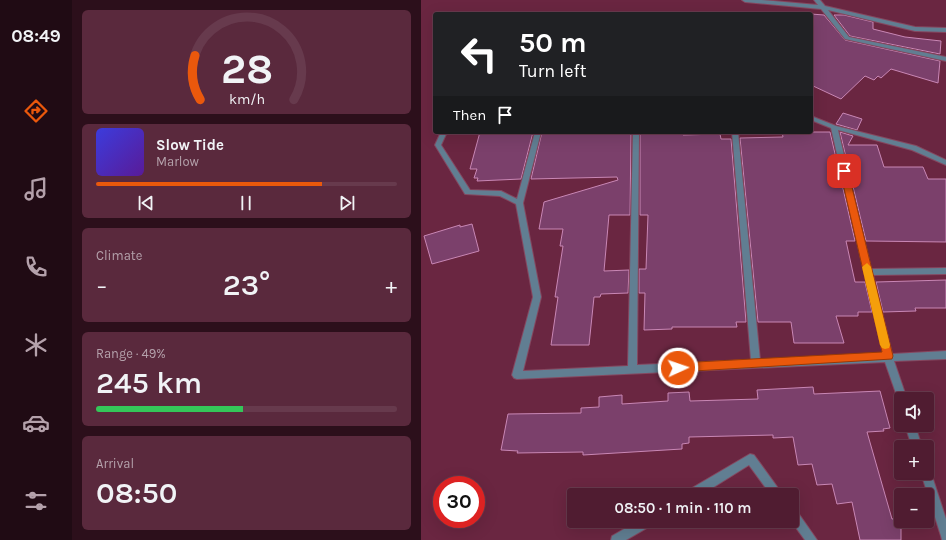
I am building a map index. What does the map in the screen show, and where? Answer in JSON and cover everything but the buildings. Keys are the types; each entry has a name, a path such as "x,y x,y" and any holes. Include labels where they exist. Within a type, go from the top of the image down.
{"street":[{"path":"745,0 821,7 915,29 946,30"},
{"path":"817,0 847,38 946,59"},
{"path":"813,119 834,128 914,148 946,163"},
{"path":"834,128 888,356 900,392"},
{"path":"443,134 438,145 468,192 501,194 519,203"},
{"path":"537,134 519,203 537,297 517,375 946,354"},
{"path":"632,370 636,134"},
{"path":"735,134 756,364"},
{"path":"868,272 946,271"},
{"path":"702,488 750,459 772,488"},
{"path":"928,480 946,536"},
{"path":"799,523 812,540"},
{"path":"616,540 636,528"}],"slow traffic":[{"path":"867,267 885,345"}],"route":[{"path":"678,368 888,356 844,171"}]}
